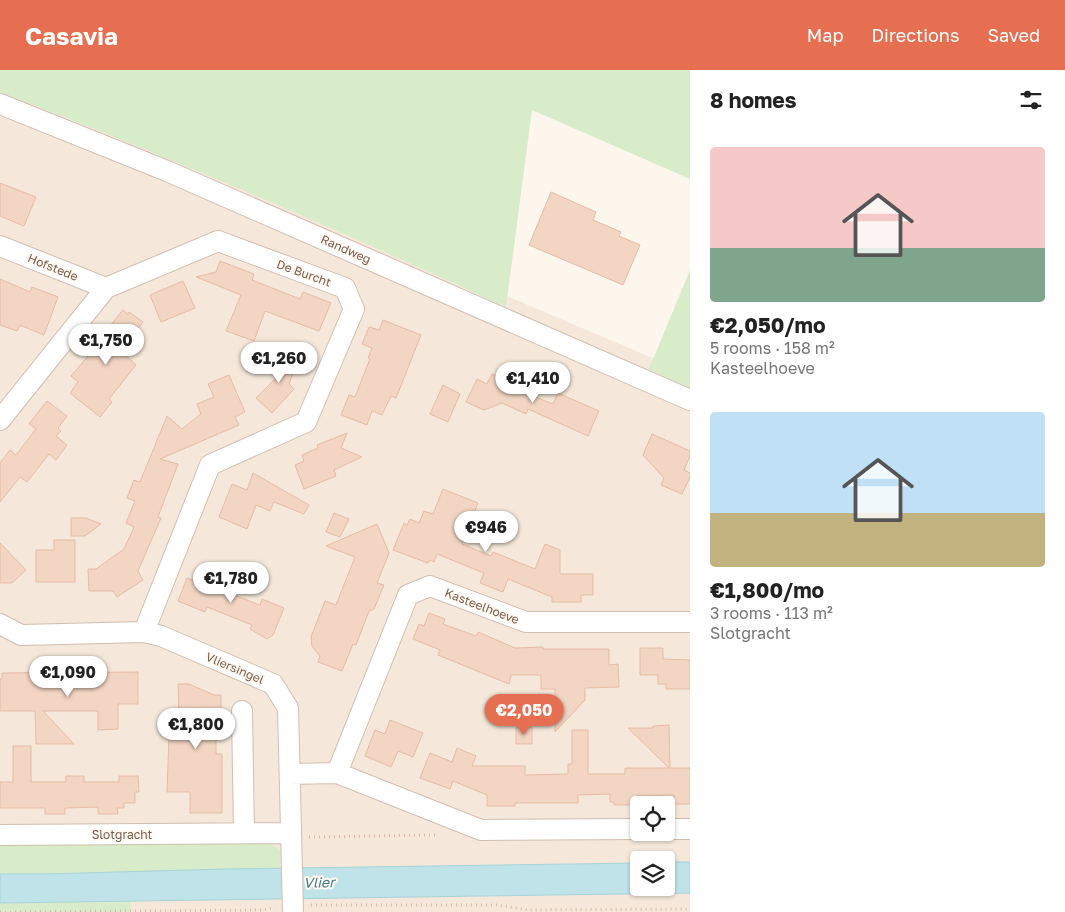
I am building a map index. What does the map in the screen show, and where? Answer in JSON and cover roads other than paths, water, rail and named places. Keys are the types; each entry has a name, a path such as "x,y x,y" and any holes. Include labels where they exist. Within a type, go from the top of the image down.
{"street":[{"name":"Randweg","path":"0,104 167,170 690,400"},
{"name":"De Burcht","path":"0,420 106,288 218,241 345,288 354,309 306,422 210,465 144,632"},
{"name":"Hofstede","path":"0,246 106,288"},
{"name":"Kasteelhoeve","path":"337,773 408,595 430,586 526,622 690,622"},
{"name":"Vliersingel","path":"0,624 22,635 144,632 161,636 273,684 288,708 293,906"},
{"path":"242,711 244,833"},
{"path":"290,774 337,773 481,830 630,829"},
{"path":"675,829 690,829"},
{"name":"Slotgracht","path":"0,834 244,833 291,842"}],"water":[{"path":"675,862 690,862 690,893 675,893"},
{"name":"Vlier","path":"630,863 630,894 0,903 0,874"}]}
